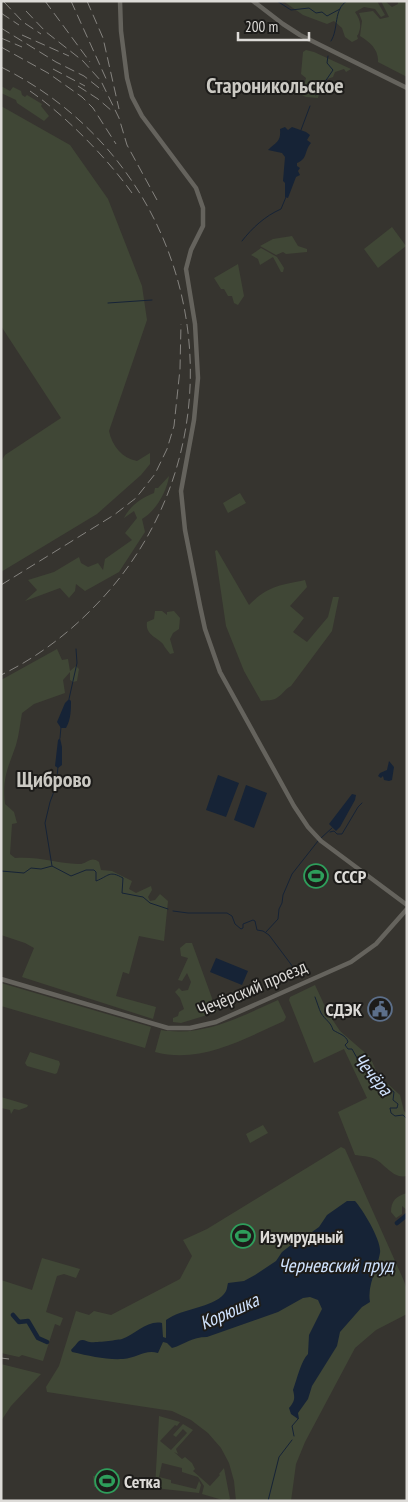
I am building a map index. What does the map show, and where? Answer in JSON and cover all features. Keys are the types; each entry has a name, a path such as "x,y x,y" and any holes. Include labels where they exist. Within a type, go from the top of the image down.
{"main road":[{"path":"120,1 121,31 127,78 132,97 142,116 196,188 203,208 203,226 191,250 186,269 195,324 198,378 195,416 183,474 181,498 185,530 205,629 224,680 294,806 308,827 321,841 407,907"},
{"path":"253,1 282,24 300,35 407,86"},
{"path":"257,1 284,22 301,32 407,86"},
{"name":"Чечёрский проезд","path":"1,979 168,1028 190,1028 222,1019 353,960 376,944 407,907"}],"green space":[{"path":"283,1 377,1 385,15 381,17 375,9 364,7 355,12 360,26 358,39 352,42 345,37 342,28 334,21 327,24 303,15"},
{"path":"381,1 385,1 392,7 398,4 398,1 407,1 407,77 378,62 377,54 373,47 360,36 362,21 359,13 373,11 380,19 389,17"},
{"path":"306,50 351,69 346,72 344,69 335,72 333,77 322,81 318,98 302,95 306,78 301,74 303,52"},
{"path":"1,86 10,91 13,87 21,91 25,97 27,95 42,104 41,106 49,116 44,121 17,103 16,100 1,93"},
{"path":"1,106 70,145 108,199 142,286 147,320 109,431 115,446 122,454 137,461 150,453 150,464 141,475 97,514 1,572 1,462 5,455 61,418 1,326"},
{"path":"392,227 406,246 378,268 364,249"},
{"path":"292,236 298,246 307,249 307,252 286,254 283,252 276,255 260,246 273,239"},
{"path":"261,248 277,257 284,268 283,272 281,272 273,257 260,265 258,259 251,255"},
{"path":"238,264 244,296 238,305 234,303 232,296 228,296 224,289 221,289 214,278"},
{"path":"169,476 160,500 152,511 142,519 145,532 119,572 85,591 76,584 75,591 69,598 60,588 25,601 37,590 28,580 54,572 79,557 81,563 88,567 98,563 103,570 105,559 132,540 125,533 137,518 134,511 124,518 126,514 136,503 154,493 155,488 158,488"},
{"path":"240,493 246,503 228,513 223,503"},
{"path":"217,550 249,605 269,590 281,585 305,580 307,587 290,606 304,618 293,632 307,642 328,617 333,597 339,597 332,631 291,686 274,699 261,701 244,671 226,626 215,551"},
{"path":"155,611 162,611 167,615 167,612 174,611 180,618 179,629 173,633 170,639 174,653 170,654 163,644 148,630 147,622 154,619"},
{"path":"57,649 62,660 68,659 70,671 76,666 79,669 77,681 73,682 70,680 70,672 63,680 65,693 34,704 22,713 17,741 6,773 4,787 5,804 14,812 17,823 12,824 10,854 15,858 31,858 78,864 96,860 99,862 101,870 112,871 132,881 129,889 136,893 151,886 152,890 148,897 150,901 155,900 160,894 168,901 164,941 139,936 129,974 123,972 116,996 156,1007 153,1019 22,977 34,948 1,935 1,680"},
{"path":"186,943 192,943 217,1012 181,1023 173,1022 173,1018 178,1016 179,1012 184,1009 180,998 175,992 179,988 182,991 188,990 191,982 187,973 182,981 178,980 188,958 181,956 180,948"},
{"path":"1,983 151,1027 145,1048 1,1006"},
{"path":"315,985 328,1013 340,1031 370,1057 378,1075 400,1095 404,1111 407,1114 407,1176 394,1174 373,1158 355,1155 338,1112 367,1098 344,1049 314,1063 289,1000 290,997"},
{"path":"278,1000 286,1017 284,1021 238,1042 222,1048 189,1055 155,1052 161,1030 192,1031 207,1028 235,1019"},
{"path":"30,1052 59,1061 57,1073 27,1066 25,1063"},
{"path":"1,1097 28,1105 19,1110 14,1109 11,1114 10,1110 1,1108"},
{"path":"263,1125 268,1133 250,1143 246,1134"},
{"path":"341,1147 345,1149 404,1281 407,1290 407,1314 376,1330 355,1348 305,1442 296,1464 291,1501 236,1501 234,1481 229,1463 221,1448 208,1433 191,1420 172,1411 47,1392 46,1387 59,1366 76,1311 89,1315 94,1311 111,1315 180,1279 192,1256 183,1240 207,1229"},
{"path":"407,1193 407,1210 402,1206 402,1214 396,1218 391,1212 393,1202 397,1197"},
{"path":"42,1258 80,1269 76,1278 64,1274 57,1276 46,1312 63,1318 60,1326 55,1324 43,1361 22,1355 19,1357 1,1353 1,1280 32,1290"},
{"path":"1,1364 41,1374 11,1406 1,1421"},
{"path":"159,1416 180,1422 160,1441 171,1450 187,1433 183,1429 176,1437 173,1435 183,1424 193,1430 176,1449 178,1454 174,1452 182,1459 185,1457 192,1463 195,1469 193,1471 210,1486 224,1468 230,1499 226,1501 202,1494 204,1486 198,1477 182,1472 182,1468 162,1463 159,1477 171,1480 171,1483 196,1489 199,1481 201,1485 199,1493 155,1488"},
{"name":"Сетка","path":"119,1474 119,1486 94,1487 93,1476"}],"water":[{"path":"285,127 288,130 292,127 306,132 310,135 307,140 311,143 303,159 297,163 297,166 300,168 298,171 300,175 296,177 288,198 285,197 285,183 283,181 285,157 282,153 268,150 279,139 280,129"},
{"path":"69,699 71,704 69,722 66,728 61,728 57,722 65,703"},
{"path":"60,738 62,765 58,768 55,766 58,740"},
{"path":"389,761 394,767 392,780 389,781 384,780 383,776 381,778 378,776 387,770"},
{"path":"218,775 239,783 226,817 206,810"},
{"path":"246,785 267,793 254,828 234,820"},
{"path":"352,794 356,795 355,800 336,831 329,824"},
{"path":"216,958 248,971 242,985 210,972"},
{"name":"Черневский пруд","path":"347,1201 355,1201 358,1205 367,1218 380,1248 379,1259 370,1290 370,1302 362,1307 340,1332 337,1346 312,1386 308,1399 298,1413 299,1419 291,1414 289,1408 294,1399 293,1390 299,1370 308,1354 309,1335 322,1309 318,1300 310,1297 303,1298 278,1312 207,1337 193,1339 172,1348 163,1342 158,1353 149,1352 117,1359 72,1352 71,1350 80,1340 92,1342 122,1339 146,1325 157,1323 162,1323 163,1337 166,1338 166,1320 219,1299 225,1293 228,1283 244,1281 276,1261 282,1252 291,1245 295,1247 299,1243 300,1245 303,1243 303,1241 306,1242 305,1237 319,1227 327,1215"}],"waterway":[{"path":"277,1 291,10 309,8 316,13 322,12 327,16 340,9"},
{"path":"331,41 338,14 347,1"},
{"path":"316,95 333,70 327,63 328,56"},
{"path":"301,130 310,106"},
{"path":"242,241 259,223 281,209 286,197"},
{"path":"108,303 152,300"},
{"path":"69,699 77,663 76,649"},
{"path":"60,738 61,727"},
{"path":"52,866 45,823 56,786 58,767"},
{"path":"330,832 334,831 337,834 342,834 362,803"},
{"path":"321,838 332,828"},
{"path":"266,932 278,919 283,895 292,874 318,841"},
{"name":"Чечёра","path":"1,871 24,873 31,868 41,869 52,866 71,876 86,870 94,870 96,872 96,881 115,874 123,878 122,893 143,897 150,903 168,909"},
{"name":"Чечёра","path":"173,911 227,913 232,916 235,924 241,929 243,924 255,921 257,930 269,935 299,975"},
{"name":"Чечёра","path":"315,997 321,1013 333,1030 344,1036 347,1040 348,1042 345,1045 348,1049 352,1049 357,1058 366,1061 382,1084 394,1092 393,1100 398,1104 397,1108 390,1108 391,1113 395,1116 403,1115 407,1119"},
{"name":"Корюшка","path":"397,1223 407,1215"},
{"name":"Корюшка","path":"13,1315 19,1322 28,1321 38,1338 47,1342"},
{"path":"294,1436 292,1426 298,1419"},
{"path":"268,1501 279,1457 292,1440"}],"railway":[{"path":"45,1 90,62"},
{"path":"71,1 108,83"},
{"path":"87,1 103,38 119,109"},
{"path":"4,2 23,22 41,34"},
{"path":"26,11 46,32 83,61 101,81 119,118 127,145 157,200"},
{"path":"1,13 19,25"},
{"path":"1,28 56,62 84,76 103,91"},
{"path":"22,35 69,56"},
{"path":"1,38 22,47"},
{"path":"1,47 48,73 82,97 93,108 116,144"},
{"path":"1,67 71,113 126,173 164,241 186,316 190,394 175,472 142,545 80,621 37,655 1,675"},
{"path":"53,69 85,86"},
{"path":"78,86 112,111"},
{"path":"30,91 85,138 111,166 132,193"},
{"path":"1,585 114,515 136,498 155,474 167,449 174,426 180,369 181,324"},
{"path":"1,1358 9,1359"}],"place":[{"name":"СССР","path":"316,876"},
{"name":"СДЭК","path":"380,1009"},
{"name":"Изумрудный","path":"243,1236"},
{"name":"Сетка","path":"107,1481"}],"district":[{"name":"Староникольское","path":"275,85"},
{"name":"Щиброво","path":"54,779"}]}
